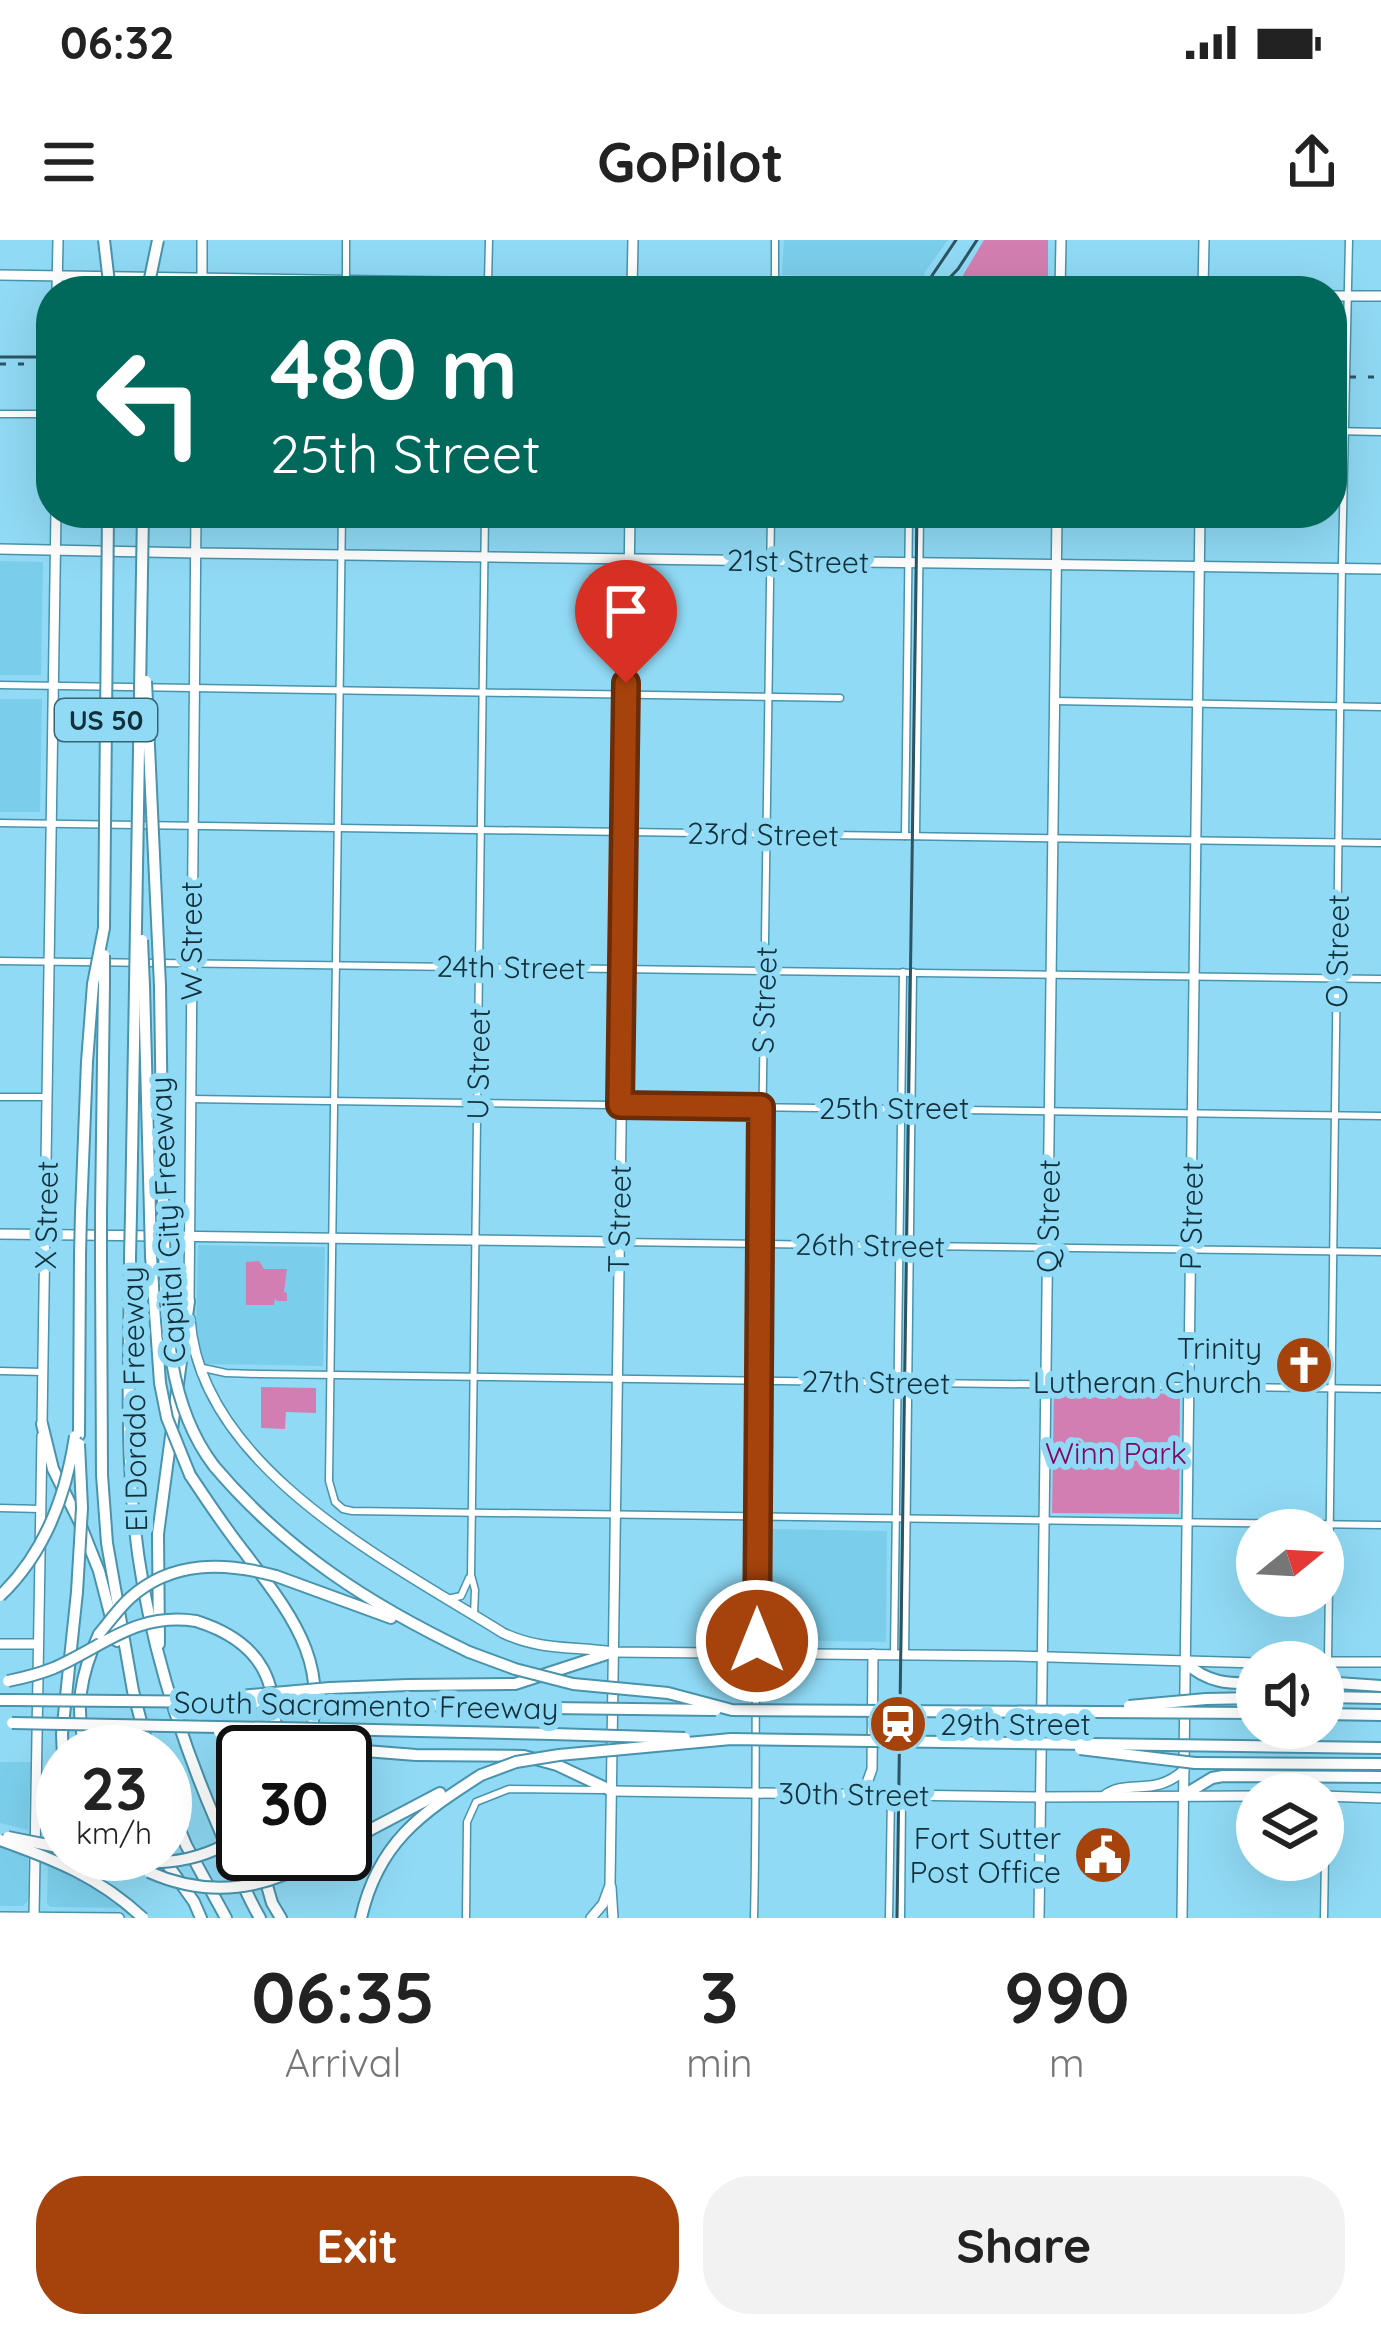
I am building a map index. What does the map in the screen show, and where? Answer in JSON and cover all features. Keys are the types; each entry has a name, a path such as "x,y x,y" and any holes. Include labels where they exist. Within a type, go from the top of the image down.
{"highway":[{"path":"108,240 109,276"},
{"path":"149,276 153,240"},
{"name":"US 50","path":"98,984 104,928 108,528"},
{"name":"Capital City Freeway","path":"138,787 142,528"},
{"name":"Capital City Freeway","path":"141,570 160,986 169,1341 175,1382 192,1431 214,1466 252,1508 339,1580 411,1624 469,1652 558,1681 668,1693 732,1710 1236,1714"},
{"name":"El Dorado Freeway","path":"138,787 139,986 130,1257 132,1499 140,1569 159,1660 197,1779 260,1918"},
{"path":"63,1725 82,1522 77,1436 81,1213 87,1062 98,984"},
{"name":"El Dorado Freeway","path":"98,984 105,1520 117,1610 142,1725"},
{"path":"139,986 151,1256 167,1418 190,1475 287,1609 306,1647 313,1674 312,1725"},
{"path":"159,1660 158,1534 189,1301"},
{"path":"42,1424 58,1484 99,1571 133,1691"},
{"path":"0,1596 30,1562 52,1520 77,1436"},
{"path":"80,1725 82,1679 99,1634 128,1599 170,1574 228,1565 276,1576 411,1624"},
{"path":"4,1682 53,1668 146,1622 164,1618 196,1621 231,1636 255,1657 264,1672 276,1725"},
{"path":"171,1701 408,1684 515,1684 614,1652"},
{"path":"1185,1662 1213,1681 1236,1682"},
{"path":"1344,1683 1381,1686"},
{"path":"1344,1697 1381,1698"},
{"path":"1082,1712 1236,1698"},
{"name":"South Sacramento Freeway","path":"7,1700 732,1710"},
{"path":"1344,1714 1381,1715"},
{"name":"South Sacramento Freeway","path":"6,1723 118,1725"},
{"name":"South Sacramento Freeway","path":"192,1726 731,1739"},
{"path":"192,1729 395,1754 524,1756 557,1765 611,1791"},
{"path":"372,1829 440,1793 516,1762 731,1739 1381,1748"},
{"path":"1053,1744 1189,1766 1381,1764"},
{"path":"361,1918 384,1857 411,1824 482,1775"},
{"path":"1184,1795 1223,1776 1381,1777"},
{"path":"3,1837 36,1844"},
{"path":"3,1837 94,1879 143,1918"},
{"path":"192,1856 226,1918"},
{"path":"171,1881 214,1889 266,1881 281,1918"},
{"path":"179,1881 201,1918"}],"main road":[{"path":"0,275 58,276 58,240"},
{"path":"202,240 202,276"},
{"path":"632,276 633,240"},
{"path":"1060,276 1061,240"},
{"path":"1203,276 1204,240"},
{"path":"1347,296 1381,296"},
{"name":"X Street","path":"34,1917 56,528"},
{"name":"W Street","path":"196,528 188,1236 192,1344 199,1367"},
{"name":"T Street","path":"591,1918 610,1885 629,528"},
{"name":"Q Street","path":"1039,1918 1057,528"},
{"name":"P Street","path":"1182,1918 1184,1795 1189,1766 1186,1522 1200,528"},
{"name":"21st Street","path":"0,549 1381,568"},
{"name":"26th Street","path":"0,1234 618,1242"},
{"path":"199,1367 212,1395 258,1457 304,1502 352,1541 528,1644 614,1652 1236,1663"},
{"path":"0,1644 38,1644"},
{"path":"863,1794 872,1769 873,1654"},
{"path":"1344,1661 1381,1662"},
{"path":"1104,1796 1114,1788 1161,1784 1189,1766"},
{"name":"30th Street","path":"611,1791 1236,1796"},
{"path":"1344,1797 1381,1798"},
{"path":"610,1885 613,1918"},
{"path":"0,1917 119,1918"}],"street":[{"path":"346,240 346,276"},
{"path":"488,276 489,240"},
{"path":"775,240 775,276"},
{"name":"O Street","path":"1347,296 1349,240"},
{"path":"0,414 36,414"},
{"path":"1347,432 1381,432"},
{"path":"342,528 329,1487 338,1505 352,1511 1236,1523"},
{"name":"U Street","path":"475,1616 471,1575 484,528"},
{"name":"S Street","path":"754,1918 771,528"},
{"path":"910,528 916,836"},
{"path":"905,836 918,528"},
{"name":"O Street","path":"1330,1509 1343,528"},
{"path":"0,686 840,698"},
{"path":"1054,700 1381,707"},
{"name":"23rd Street","path":"0,823 1381,843"},
{"name":"24th Street","path":"0,961 1381,979"},
{"path":"899,1655 910,1245 908,972"},
{"path":"899,1655 895,1517 901,1108 908,972"},
{"path":"0,1097 48,1097"},
{"name":"25th Street","path":"190,1099 1381,1116"},
{"name":"26th Street","path":"618,1242 1381,1252"},
{"name":"27th Street","path":"199,1367 226,1373 1381,1389"},
{"path":"0,1371 43,1372"},
{"path":"212,1395 214,1383 226,1373"},
{"path":"0,1508 40,1509"},
{"path":"1344,1524 1381,1525"},
{"path":"447,1598 461,1596 471,1575"},
{"name":"30th Street","path":"466,1918 467,1822 476,1802 509,1789 611,1791"},
{"path":"889,1918 897,1795"},
{"path":"897,1795 901,1918"},
{"path":"1324,1881 1324,1918"}],"shaded area":[{"path":"784,240 948,240 924,276 782,275"},
{"path":"0,561 43,562 41,675 0,675"},
{"path":"0,699 42,699 40,812 0,812"},
{"path":"198,1245 325,1247 323,1366 204,1364 196,1333"},
{"path":"770,1529 887,1531 886,1642 768,1640"},
{"path":"0,1762 31,1762 28,1830 0,1823"},
{"path":"0,1845 28,1855 28,1901 23,1906 0,1906"},
{"path":"48,1881 84,1881 126,1908 50,1907"}],"green space":[{"path":"984,240 1048,240 1048,276 963,276"},
{"path":"259,1261 264,1269 287,1269 287,1301 275,1298 274,1305 246,1305 246,1262"},
{"path":"261,1387 316,1388 316,1413 286,1412 285,1429 261,1428"},
{"name":"Winn Park","path":"1054,1392 1180,1394 1179,1514 1052,1513"}],"tram line":[{"path":"932,276 956,240"},
{"path":"951,276 977,240"},
{"path":"0,357 36,357"},
{"path":"897,1918 917,528"}],"railway":[{"path":"0,364 36,364"},
{"path":"1347,377 1381,377"}],"place":[{"name":"Trinity Lutheran Church","path":"1304,1365"},
{"name":"29th Street","path":"898,1724"},
{"name":"Fort Sutter Post Office","path":"1103,1855"}],"route":[{"path":"626,683 620,1105 761,1107 757,1641"}]}
